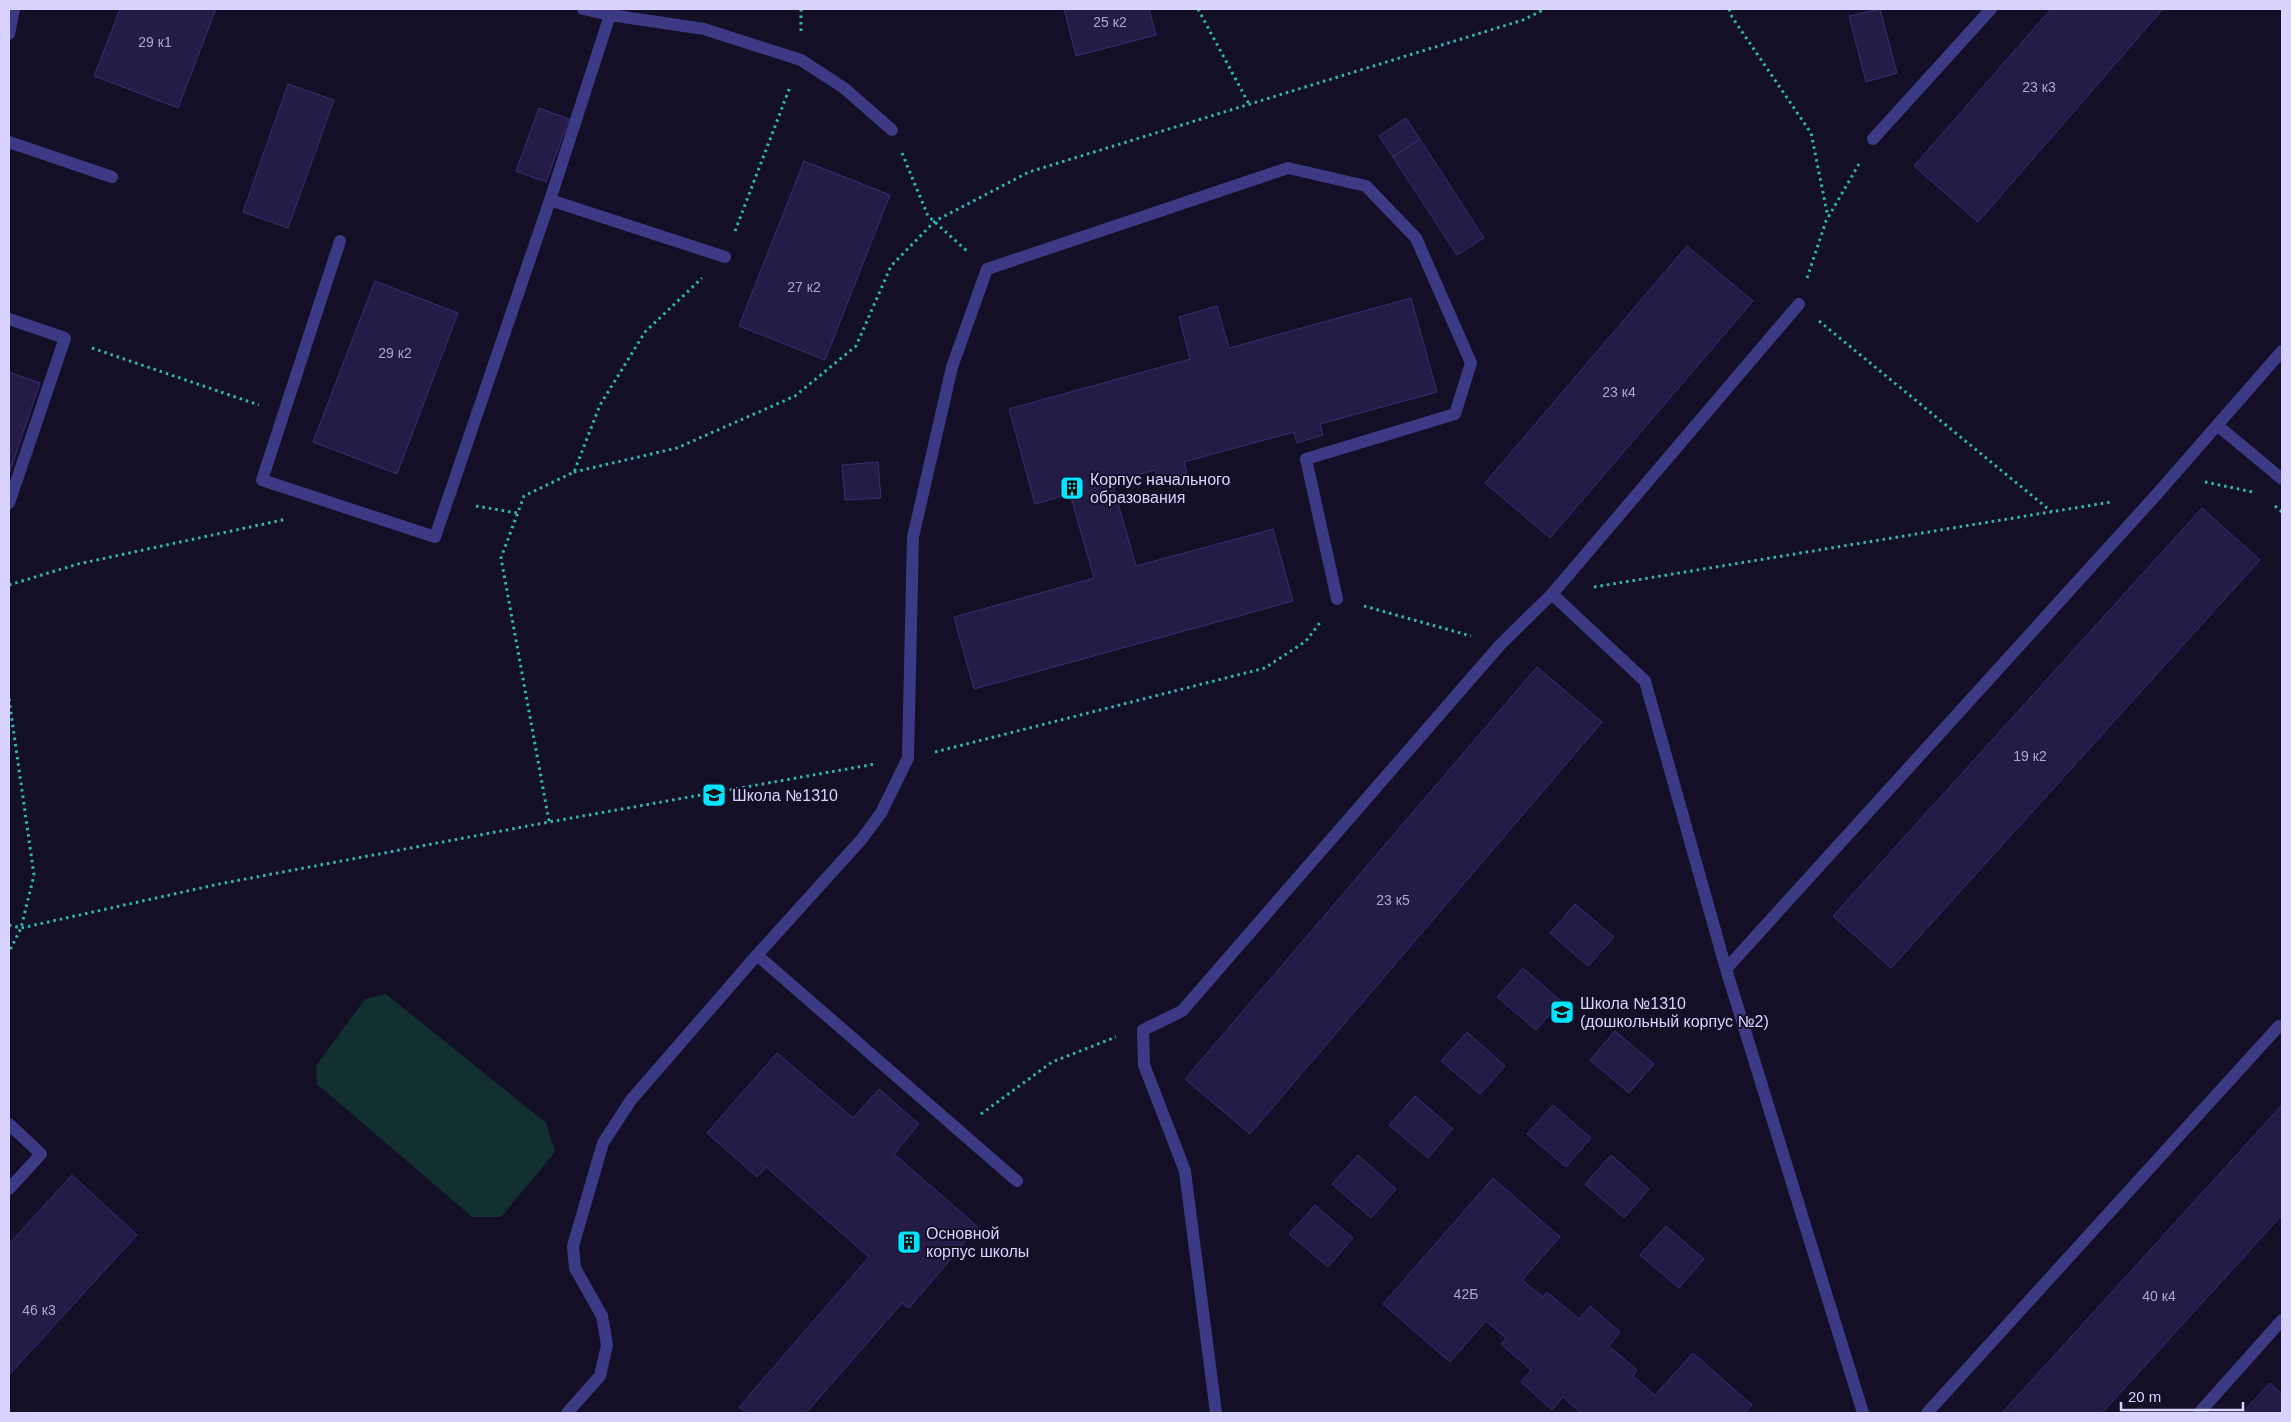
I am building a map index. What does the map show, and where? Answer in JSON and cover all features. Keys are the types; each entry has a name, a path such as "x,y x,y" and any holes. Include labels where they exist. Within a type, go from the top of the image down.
{"lane":[{"path":"9,34 14,9"},
{"path":"583,9 612,12 704,29 801,60 844,88 892,130"},
{"path":"1873,139 1991,9"},
{"path":"340,241 262,480 435,537 612,12"},
{"path":"9,142 112,177"},
{"path":"566,1413 600,1376 607,1345 602,1316 575,1268 573,1246 603,1143 631,1100 756,955 861,840 881,813 908,758 913,537 952,368 986,269 1288,168 1366,186 1416,238 1471,363 1455,414 1306,459 1337,599"},
{"path":"550,200 725,257"},
{"path":"1216,1413 1185,1171 1144,1065 1143,1030 1182,1011 1500,645 1552,594 1799,304"},
{"path":"9,319 65,338 9,503"},
{"path":"1726,970 2157,494 2282,351"},
{"path":"2217,425 2282,479"},
{"path":"1552,594 1645,681 1726,970 1863,1413"},
{"path":"756,955 1017,1181"},
{"path":"1927,1413 2279,1026"},
{"path":"9,1124 41,1154 9,1189"},
{"path":"2199,1413 2282,1320"}],"path":[{"path":"574,472 600,405 645,332 725,257 801,60 801,9"},
{"path":"1198,9 1249,104"},
{"path":"549,822 501,558 524,496 574,472 677,448 795,396 856,346 891,266 934,221 1029,172 1524,20 1545,9"},
{"path":"1729,9 1732,17 1811,132 1828,218"},
{"path":"892,130 928,216 986,269"},
{"path":"1873,139 1828,218 1799,304 2052,512"},
{"path":"65,338 284,413"},
{"path":"1552,594 2052,512 2157,494 2207,482 2261,494"},
{"path":"2268,500 2282,512"},
{"path":"448,501 517,513"},
{"path":"9,585 78,564 297,517"},
{"path":"9,926 21,928 219,884 549,822 908,758 978,743 1265,668 1306,641 1337,599 1500,645"},
{"path":"9,699 34,874 21,928 9,952"},
{"path":"959,1130 1052,1062 1121,1035 1143,1030"}],"green space":[{"path":"386,994 546,1123 555,1152 501,1217 472,1217 317,1084 316,1066 365,999"}],"building":[{"path":"120,9 216,9 178,108 94,76"},
{"path":"1064,9 1149,9 1156,35 1076,56"},
{"path":"1880,9 1897,73 1866,82 1849,16"},
{"path":"2051,9 2163,9 1978,222 1914,166"},
{"path":"288,84 334,100 288,228 243,212"},
{"path":"539,108 569,119 546,182 516,171"},
{"path":"1406,118 1420,139 1393,157 1379,136"},
{"path":"1420,139 1484,238 1457,255 1393,157"},
{"path":"804,161 890,195 825,360 739,326"},
{"path":"1687,246 1753,301 1550,538 1485,483"},
{"path":"375,281 458,313 397,474 313,442"},
{"name":"Корпус начального образования","path":"1411,298 1437,392 1320,424 1323,435 1297,443 1294,432 1184,462 1187,473 1158,481 1155,470 1112,482 1136,566 1273,529 1293,601 974,689 954,617 1094,578 1070,494 1035,504 1009,409 1190,359 1179,317 1217,306 1229,348"},
{"path":"9,372 40,383 9,474"},
{"path":"878,462 881,498 845,500 842,465"},
{"path":"2202,508 2260,560 1891,968 1833,916"},
{"path":"1537,667 1602,722 1250,1134 1185,1079"},
{"path":"1575,904 1614,937 1588,966 1550,933"},
{"path":"1523,968 1561,1001 1536,1030 1497,997"},
{"path":"1615,1031 1654,1064 1629,1093 1590,1060"},
{"path":"1467,1032 1505,1066 1480,1094 1441,1061"},
{"name":"Основной корпус школы","path":"777,1053 853,1118 879,1089 919,1124 894,1154 978,1227 909,1308 902,1303 806,1413 746,1413 739,1407 869,1257 766,1167 757,1177 707,1133"},
{"path":"1415,1096 1453,1129 1428,1158 1389,1125"},
{"path":"1553,1105 1591,1138 1566,1167 1527,1134"},
{"path":"2282,1105 2282,1215 2102,1413 2002,1413"},
{"path":"1358,1155 1396,1189 1371,1218 1332,1184"},
{"path":"1611,1155 1649,1189 1624,1218 1585,1184"},
{"path":"72,1175 137,1235 9,1375 9,1244"},
{"path":"1493,1178 1560,1237 1522,1280 1543,1297 1547,1292 1579,1319 1590,1306 1620,1332 1609,1346 1637,1370 1633,1376 1655,1395 1693,1353 1752,1405 1745,1413 1581,1413 1563,1397 1552,1410 1521,1382 1531,1370 1501,1344 1506,1338 1486,1321 1450,1362 1383,1304"},
{"path":"1315,1205 1353,1238 1328,1267 1289,1234"},
{"path":"1666,1226 1704,1259 1679,1288 1640,1255"},
{"path":"2270,1383 2282,1394 2282,1413 2242,1413"}],"place":[{"name":"Корпус начального образования","path":"1072,488"},
{"name":"Школа №1310","path":"714,795"},
{"name":"Школа №1310 (дошкольный корпус №2)","path":"1562,1012"},
{"name":"Основной корпус школы","path":"909,1242"}]}
